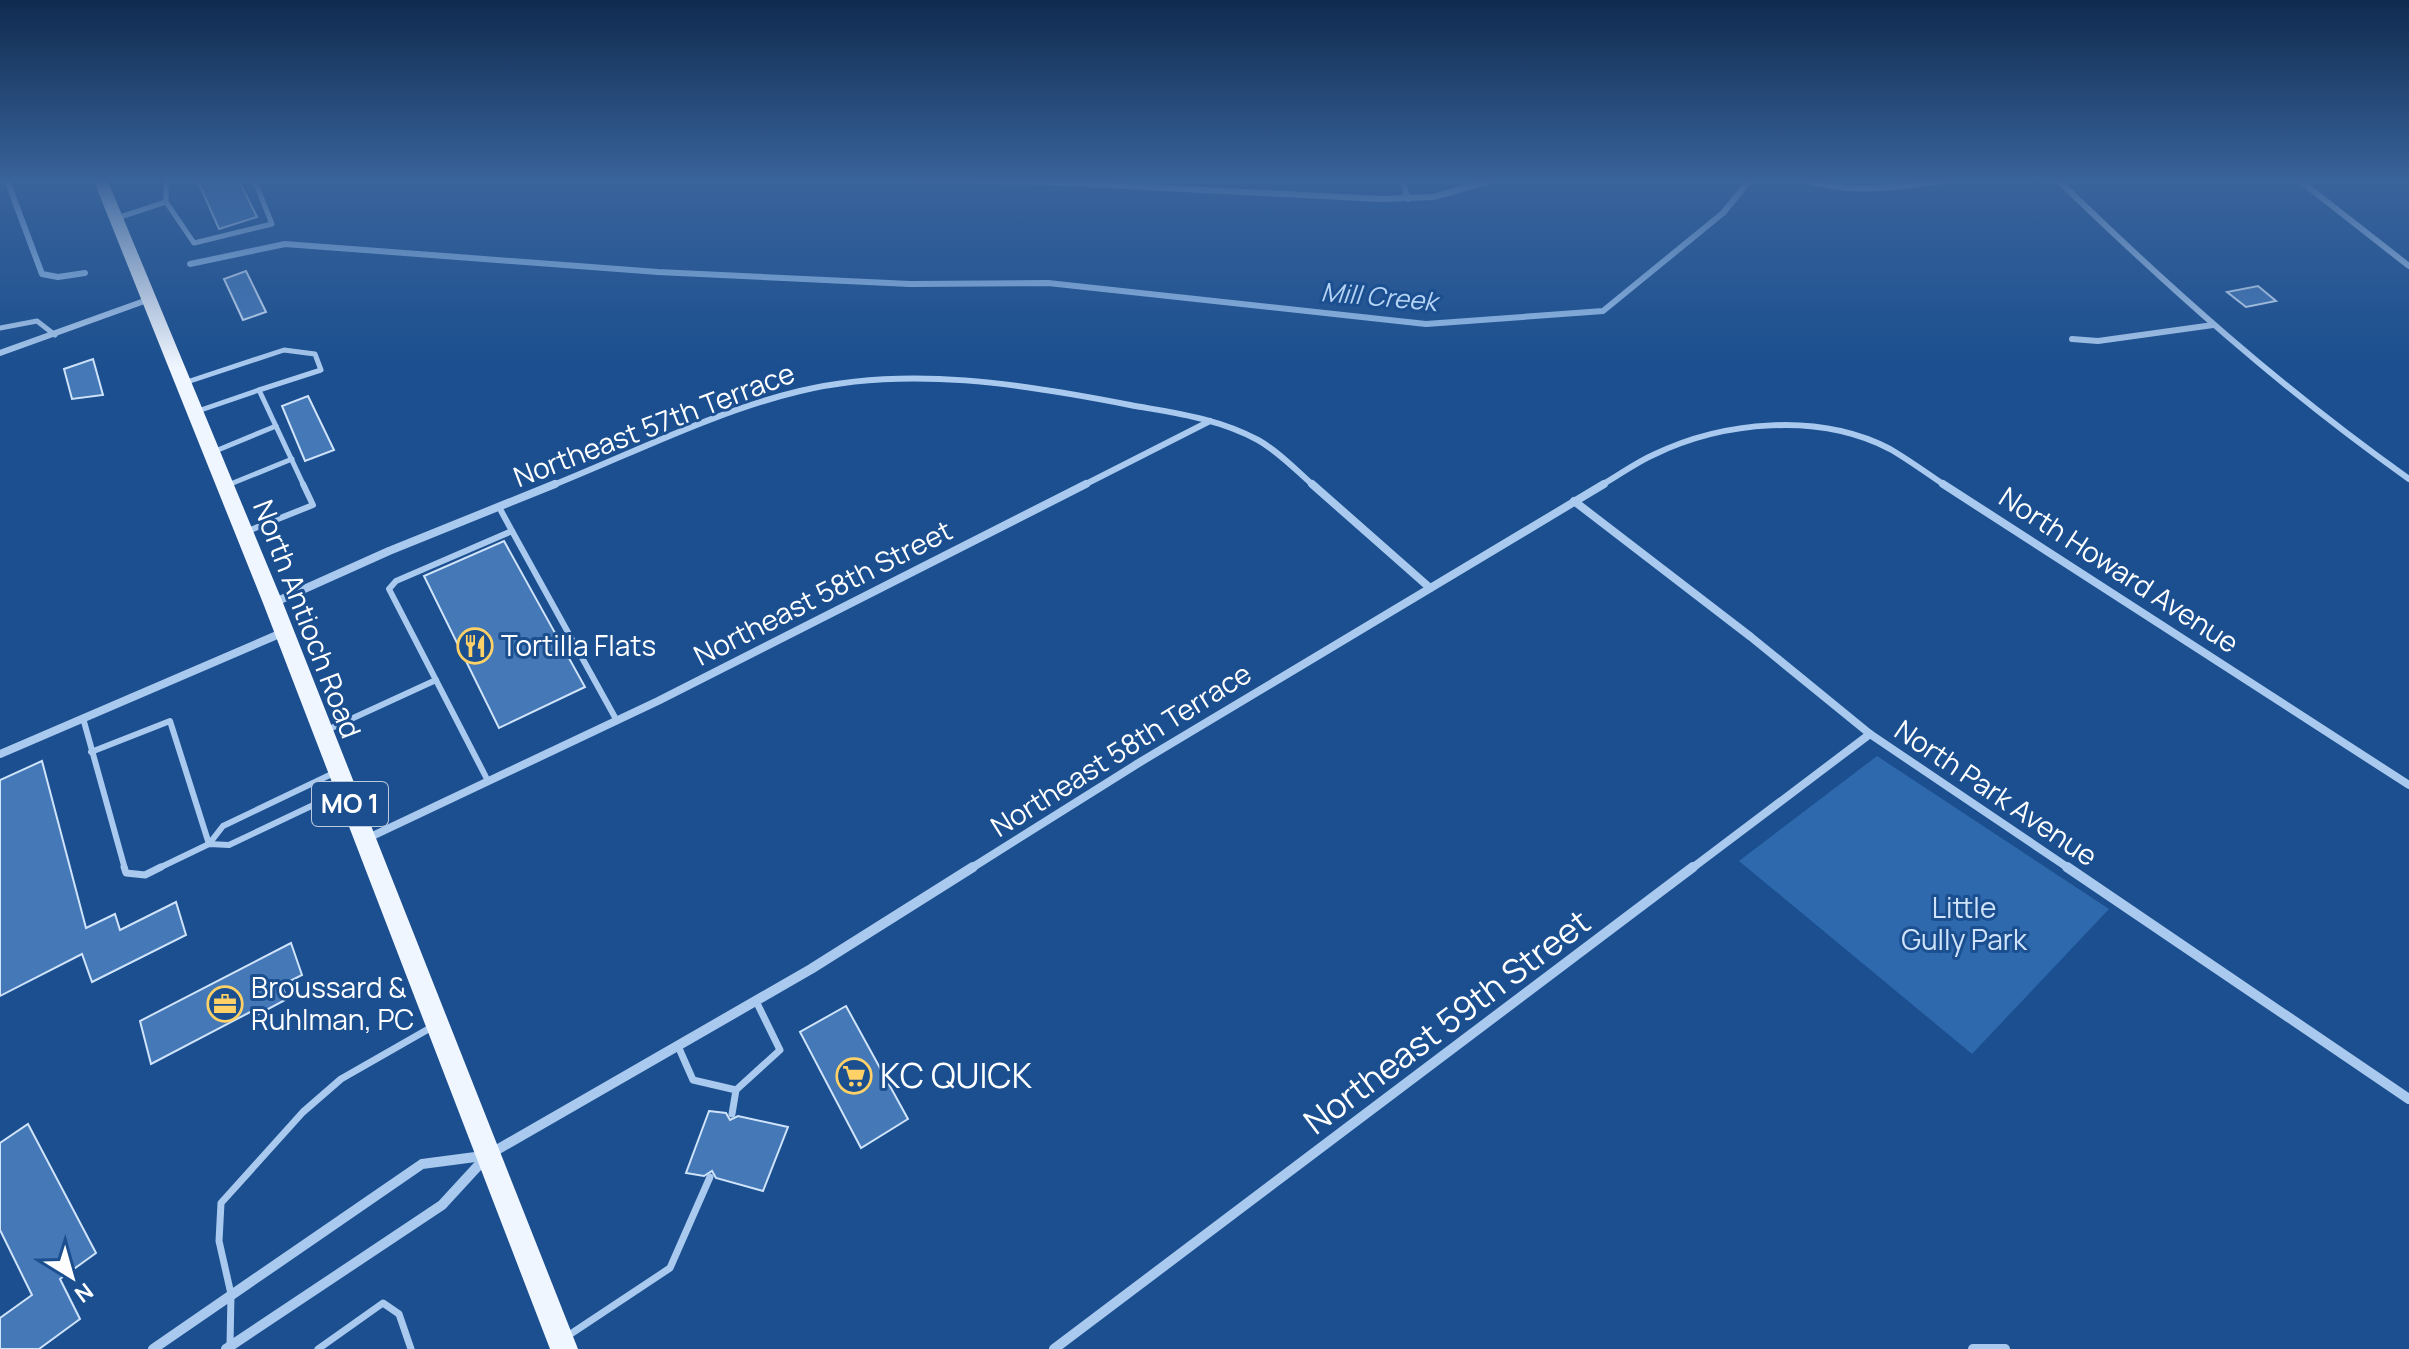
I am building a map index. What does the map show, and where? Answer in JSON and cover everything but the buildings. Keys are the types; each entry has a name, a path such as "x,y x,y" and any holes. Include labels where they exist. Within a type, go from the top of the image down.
{"main road":[{"name":"North Antioch Road","path":"127,242 273,603 562,1345"}],"street":[{"path":"2124,242 2213,325 2323,417 2409,479"},
{"path":"2378,242 2409,266"},
{"path":"0,353 151,299"},
{"path":"2072,339 2098,341 2213,325"},
{"name":"Northeast 57th Terrace","path":"273,603 499,507 769,399 860,380 920,378 1048,389 1211,420"},
{"path":"1211,420 1257,440 1278,454 1430,588"},
{"name":"Northeast 58th Street","path":"365,840 617,721 1211,420"},
{"name":"Northeast 58th Terrace","path":"488,1155 756,1001 1137,764 1652,455 1713,432 1765,424 1791,425"},
{"name":"North Howard Avenue","path":"1791,425 1848,433 1876,443 1914,463 2409,785"},
{"name":"North Park Avenue","path":"1574,501 1751,637 1870,734 2409,1099"},
{"path":"0,754 284,632"},
{"name":"Northeast 59th Street","path":"1054,1349 1870,734"},
{"path":"153,1349 422,1164 488,1155"},
{"path":"229,1348 442,1205 488,1155"},
{"path":"1973,1349 2005,1349"}],"lane":[{"path":"0,328 37,321 55,335"},
{"path":"184,383 284,350 315,354 321,370 195,412"},
{"path":"244,532 313,505 259,390"},
{"path":"211,452 276,426"},
{"path":"225,486 292,459"},
{"path":"499,507 617,721"},
{"path":"488,781 389,589 396,581 512,531"},
{"path":"322,732 436,680"},
{"path":"83,718 126,873 145,875 209,844 223,826 341,781"},
{"path":"91,752 170,721 209,844"},
{"path":"209,844 229,845 341,781"},
{"path":"732,1114 736,1090 780,1050 756,1001"},
{"path":"229,1348 231,1294 219,1241 221,1203 303,1112 341,1079 437,1024"},
{"path":"678,1046 693,1080 736,1090"},
{"path":"562,1345 670,1268 710,1177"},
{"path":"318,1349 383,1303 390,1303 397,1308 411,1349"}],"green space":[{"name":"Little Gully Park","path":"1877,756 2109,909 1972,1054 1739,861"}],"waterway":[{"name":"Mill Creek","path":"30,242 42,274 58,277 85,273"},
{"name":"Mill Creek","path":"190,264 285,244 658,272 910,284 1048,283 1426,324 1603,311 1688,242"}],"place":[{"name":"Tortilla Flats","path":"475,646"},
{"name":"Broussard & Ruhlman, PC","path":"225,1004"},
{"name":"KC QUICK","path":"854,1076"}]}
